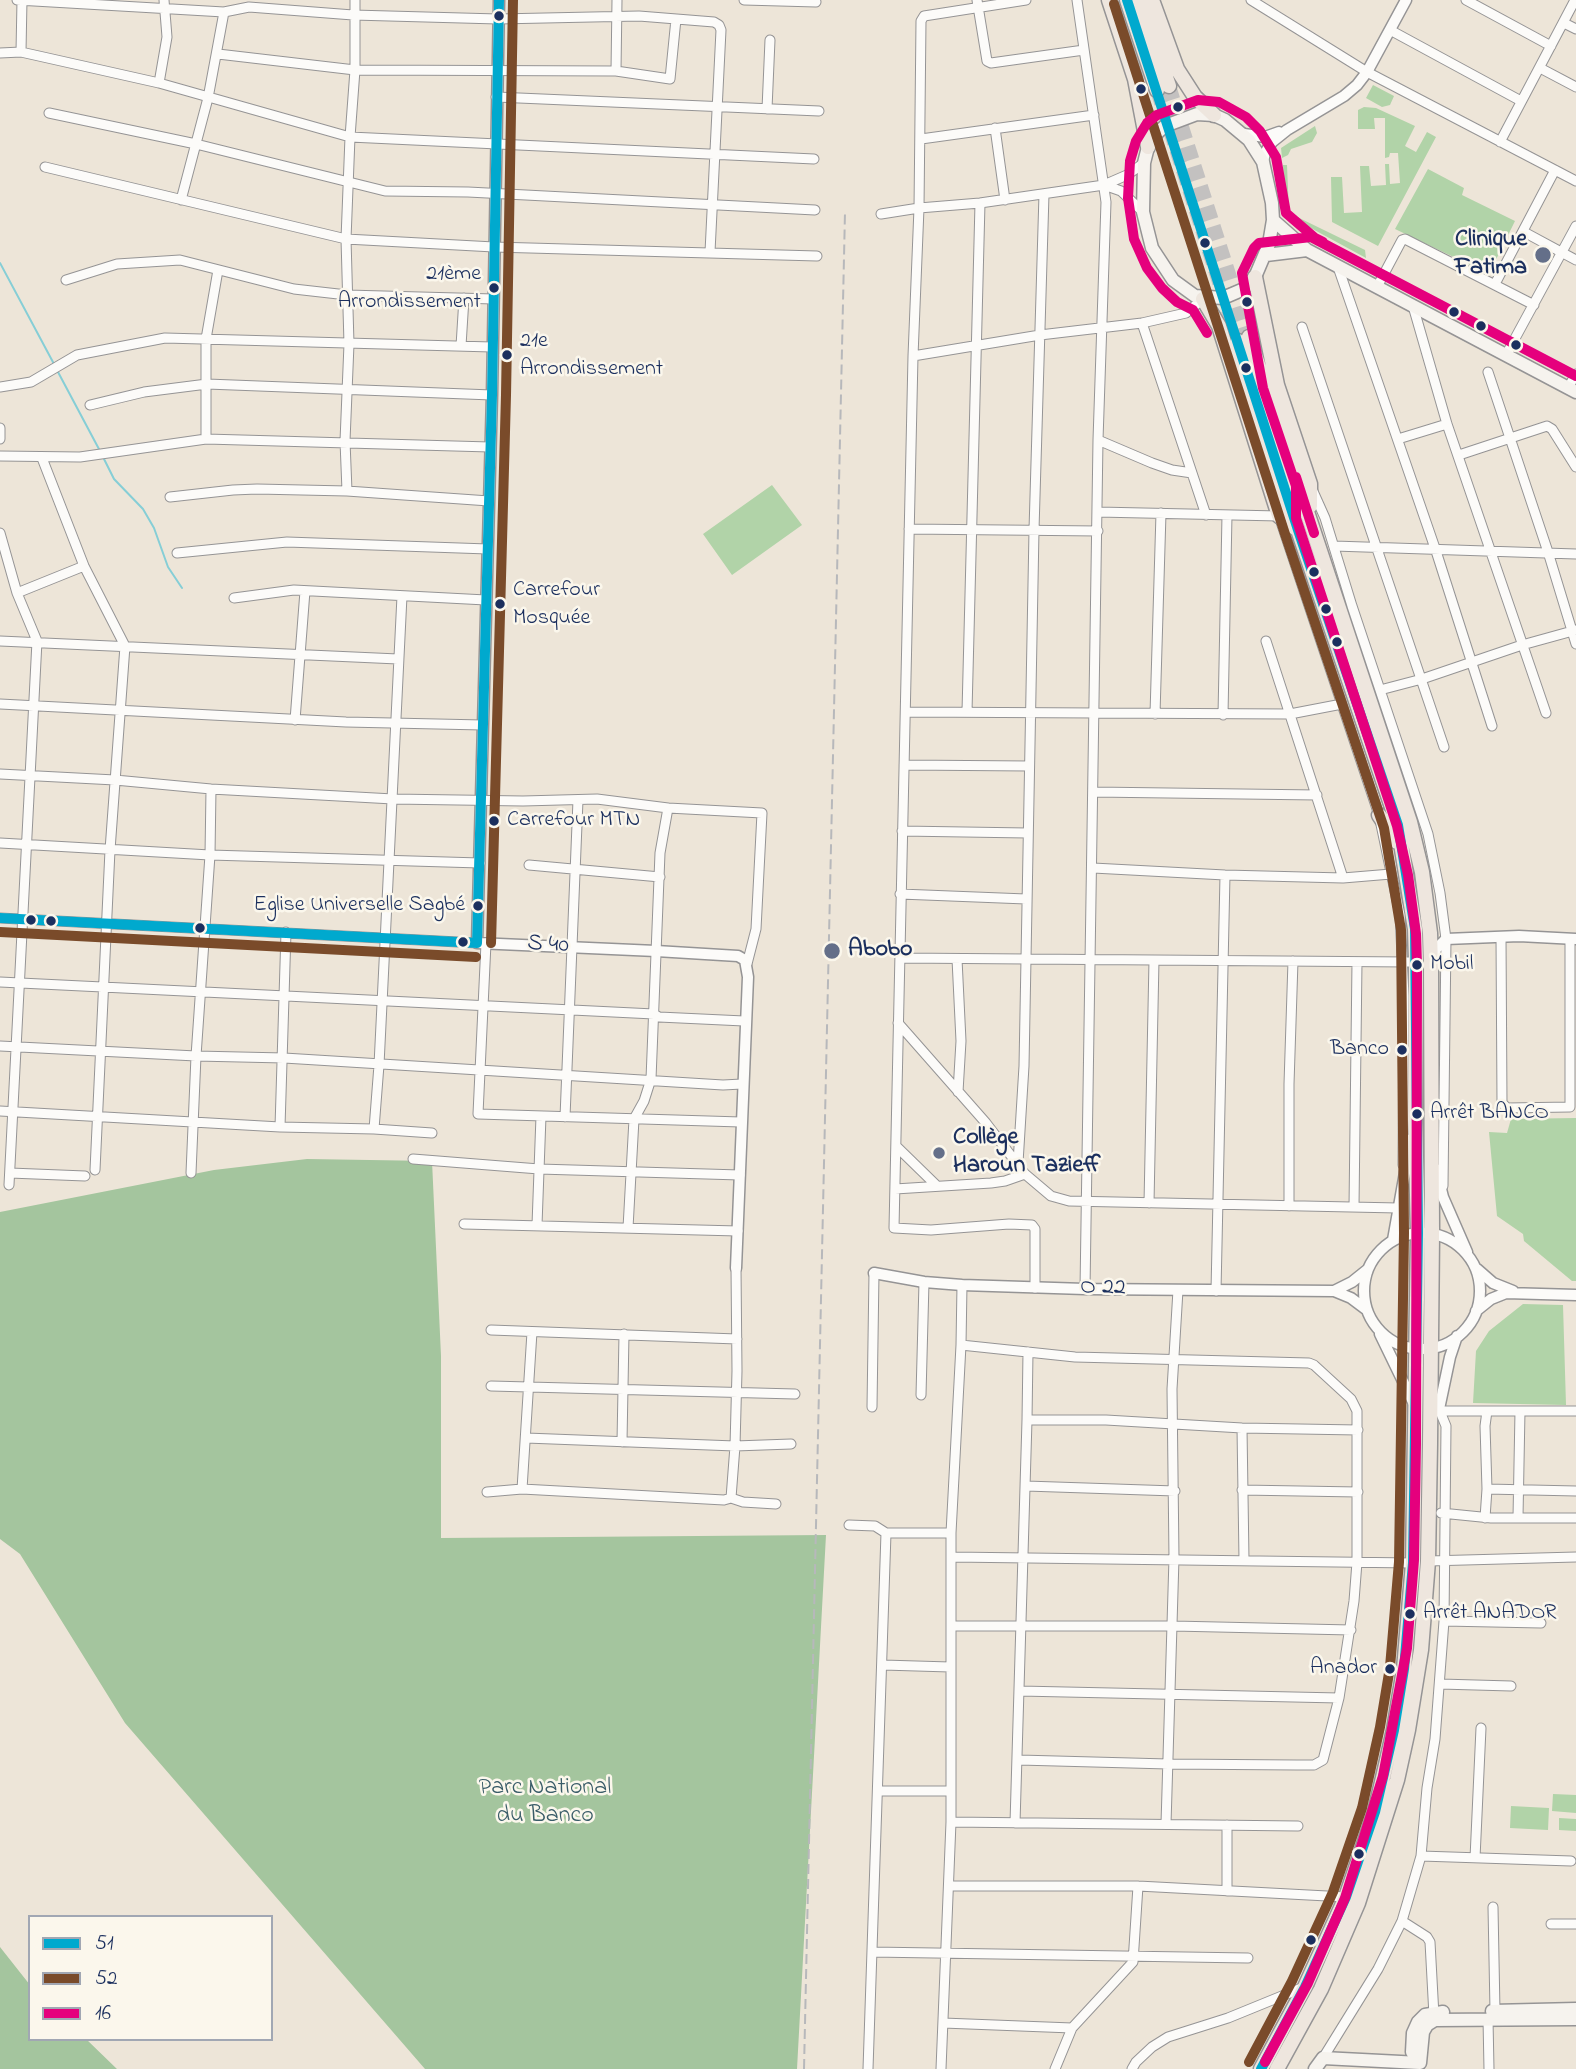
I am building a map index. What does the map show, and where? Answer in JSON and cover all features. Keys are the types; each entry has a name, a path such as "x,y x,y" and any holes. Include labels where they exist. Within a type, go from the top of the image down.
{"main road":[{"path":"1109,0 1135,79 1148,147"},
{"path":"1127,0 1163,88 1140,0"},
{"path":"1152,0 1177,69 1195,97 1214,115 1244,134 1263,162 1273,220 1266,255 1255,277 1244,289 1233,295 1203,299 1185,290 1163,266 1152,248 1143,212 1144,163 1148,147 1158,132 1174,121 1198,114 1214,115"},
{"path":"1273,220 1307,250 1572,390"},
{"path":"1266,255 1307,250"},
{"path":"1255,277 1275,374 1310,484 1309,514"},
{"path":"1203,299 1219,326 1279,516 1298,530"},
{"path":"1261,2069 1305,1987 1346,1897 1375,1812 1394,1730 1429,1511 1430,1444 1423,1348 1425,1233 1431,1149 1417,963 1415,929 1398,825 1298,530 1244,339 1309,514 1410,822 1422,872 1430,933 1417,963 1415,1119 1425,1233"},
{"path":"1379,815 1403,852"},
{"path":"1277,2069 1321,1989 1346,1935 1386,1819 1408,1730 1421,1650 1421,1562 1414,1404 1423,1348"},
{"path":"1430,1444 1440,1410"},
{"path":"1315,2069 1323,2058 1415,2066 1413,2033 1418,2022 1434,2016 1576,2009"},
{"path":"1492,2015 1576,2019"}],"street":[{"path":"21,52 19,0 224,12 249,7 353,15 498,19 617,16 714,22 721,30 710,251"},
{"path":"159,83 167,37 164,0"},
{"path":"236,10 238,0"},
{"path":"347,491 345,441 349,344 346,239 355,70 355,0"},
{"path":"499,0 480,863 484,1006 478,1114 741,1122"},
{"path":"616,71 617,0"},
{"path":"744,0 816,2"},
{"path":"1026,0 978,4 922,18 894,1228 931,1230 1009,1224 1032,1225 1035,1230 1035,1288"},
{"path":"1077,0 1104,185 1106,257 1098,440 1085,1289"},
{"path":"1251,0 1367,72 1576,181"},
{"path":"1263,162 1267,148 1287,130 1344,96 1367,72 1406,0"},
{"path":"1466,0 1551,46"},
{"path":"1500,142 1575,0"},
{"path":"978,4 985,58 991,63 1084,50"},
{"path":"181,200 208,98 224,12"},
{"path":"218,54 355,70 616,71 668,79 672,77 676,19"},
{"path":"1564,23 1576,29"},
{"path":"1390,30 1521,102"},
{"path":"767,109 770,40"},
{"path":"0,52 21,52 159,83 350,136 814,159"},
{"path":"1540,68 1576,87"},
{"path":"496,97 819,111"},
{"path":"49,113 196,144 385,191 495,193 815,210"},
{"path":"920,139 1094,115"},
{"path":"995,128 1005,200"},
{"path":"1244,134 1265,137 1287,130"},
{"path":"881,214 1005,200 1104,185 1127,175 1144,163"},
{"path":"45,167 346,239 494,247 817,256"},
{"path":"1495,284 1555,170"},
{"path":"1104,185 1121,191 1143,212"},
{"path":"1018,1163 1024,1066 1024,958 1044,194"},
{"path":"967,712 979,203"},
{"path":"1507,355 1576,226"},
{"path":"1524,232 1576,260"},
{"path":"1377,287 1404,239 1534,305"},
{"path":"66,280 101,268 141,261 180,260 274,286 347,295 494,299"},
{"path":"1338,267 1436,551 1492,726"},
{"path":"206,439 206,339 218,270"},
{"path":"461,346 464,298"},
{"path":"913,356 1040,335 1142,323 1186,313 1203,299"},
{"path":"1413,306 1447,424 1546,713"},
{"path":"1142,323 1206,515"},
{"path":"1302,327 1444,747"},
{"path":"0,387 31,382 77,355 165,338 492,346"},
{"path":"1488,372 1576,644"},
{"path":"1572,390 1576,374"},
{"path":"90,405 163,389 207,384 492,396"},
{"path":"1398,439 1447,424"},
{"path":"1459,455 1547,426 1552,429 1576,467"},
{"path":"0,428 0,439"},
{"path":"0,456 80,457 206,439 491,447"},
{"path":"1098,440 1152,463 1192,473"},
{"path":"42,458 85,566 124,646 110,849 95,1170"},
{"path":"1310,484 1334,546 1428,834 1446,939 1443,1196"},
{"path":"170,497 233,489 347,491 489,501"},
{"path":"1098,512 1279,516 1379,815 1400,915 1417,963 1402,1184"},
{"path":"1155,714 1161,513"},
{"path":"1223,715 1227,515"},
{"path":"909,530 1098,531"},
{"path":"0,533 17,593 37,641 9,1185"},
{"path":"177,553 287,542 488,549"},
{"path":"1334,546 1576,554"},
{"path":"17,593 85,566"},
{"path":"234,598 304,591 486,600"},
{"path":"295,720 304,591"},
{"path":"374,1129 402,596"},
{"path":"1380,690 1574,631"},
{"path":"0,641 398,659"},
{"path":"1266,641 1343,878"},
{"path":"0,704 295,720 483,725"},
{"path":"905,712 1290,714 1342,704"},
{"path":"904,765 1029,766"},
{"path":"0,774 393,799 597,799 668,808 762,813 756,929 747,964 744,1021 736,1268 737,1394 731,1498"},
{"path":"191,1173 210,855 211,789"},
{"path":"1094,792 1317,795"},
{"path":"565,1117 578,800"},
{"path":"628,1228 634,1119 651,1079 662,841 668,808"},
{"path":"902,831 1027,833"},
{"path":"0,844 210,855 480,863"},
{"path":"529,866 660,877"},
{"path":"1093,868 1343,878 1391,874"},
{"path":"1216,1291 1225,875"},
{"path":"900,894 1026,899"},
{"name":"S 40","path":"0,918 738,956 747,964"},
{"path":"280,1127 286,932"},
{"path":"900,958 1417,963 1446,939 1501,937 1573,939 1573,1107 1503,1106 1501,937"},
{"path":"957,959 961,1041 958,1092"},
{"path":"1149,1203 1154,960"},
{"path":"1289,1206 1293,961"},
{"path":"1354,1207 1357,962"},
{"path":"0,982 569,1009 744,1021"},
{"path":"898,1023 1025,1174 1051,1196 1069,1201 1398,1208"},
{"path":"0,1046 284,1058 742,1084"},
{"path":"0,1111 432,1133"},
{"path":"537,1224 541,1116"},
{"path":"1393,1240 1415,1119"},
{"path":"897,1147 937,1186"},
{"path":"1377,1328 1388,1338 1423,1348 1444,1344 1457,1336 1468,1325 1476,1311 1480,1289 1472,1262 1443,1196 1431,1149"},
{"path":"413,1159 539,1169 740,1175"},
{"path":"10,1173 85,1176"},
{"path":"895,1189 991,1183 1025,1174"},
{"path":"464,1224 738,1231"},
{"path":"1414,1404 1367,1310 1363,1290 1367,1270 1373,1258 1393,1240 1425,1233 1453,1242 1493,1283 1515,1292"},
{"path":"1334,1291 1367,1270"},
{"path":"873,1407 874,1273"},
{"name":"O 22","path":"874,1273 924,1282 1035,1288 1334,1291"},
{"path":"921,1395 924,1282"},
{"path":"941,2069 951,1822 951,1533 962,1285"},
{"path":"1166,1824 1173,1626 1174,1359 1178,1290"},
{"path":"1334,1291 1351,1298 1367,1310"},
{"path":"1476,1311 1500,1294 1515,1292 1576,1295"},
{"path":"491,1330 737,1339"},
{"path":"522,1489 532,1332"},
{"path":"622,1441 624,1334"},
{"path":"1323,2058 1378,1969 1402,1921 1421,1856 1440,1684 1444,1621 1446,1426 1440,1410 1450,1357 1457,1336"},
{"path":"961,1345 1075,1357 1299,1361 1314,1365 1351,1399 1357,1411 1357,1562 1350,1630 1326,1756 1318,1763 1168,1764 1019,1760"},
{"path":"1015,1823 1019,1760 1028,1352"},
{"path":"491,1386 795,1394"},
{"path":"1440,1410 1576,1411"},
{"path":"1485,1518 1487,1411"},
{"path":"1518,1517 1520,1411"},
{"path":"1027,1420 1358,1430"},
{"path":"1242,1428 1244,1560"},
{"path":"526,1438 735,1446 791,1444"},
{"path":"1026,1486 1175,1490"},
{"path":"487,1492 522,1489 671,1498 731,1498 743,1502 776,1504"},
{"path":"1487,1489 1576,1491"},
{"path":"1242,1490 1358,1492"},
{"path":"1429,1511 1485,1518 1576,1518"},
{"path":"849,1525 875,1526 886,1534 951,1533"},
{"path":"868,2069 886,1534"},
{"path":"952,1557 1357,1562 1576,1558"},
{"path":"1444,1621 1541,1623"},
{"path":"952,1626 1173,1626 1350,1630"},
{"path":"883,1665 950,1667"},
{"path":"1440,1684 1511,1686"},
{"path":"1020,1691 1339,1698"},
{"path":"1475,1858 1481,1728"},
{"path":"878,1791 951,1791"},
{"path":"951,1822 1298,1826"},
{"path":"1227,1825 1227,1891"},
{"path":"1421,1856 1571,1861"},
{"path":"949,1886 1138,1886 1346,1897"},
{"path":"1055,2069 1072,2028 1129,1968 1135,1956 1138,1886"},
{"path":"1489,2069 1493,1907"},
{"path":"1402,1921 1427,1937 1430,1942 1434,2016"},
{"path":"1551,1924 1576,1924"},
{"path":"872,1952 1248,1958"},
{"path":"1132,2069 1152,2047 1168,2037 1228,2018 1305,1987"},
{"path":"943,2023 1072,2028"}],"green space":[{"path":"1373,85 1394,96 1390,105 1382,107 1366,98"},
{"path":"1364,107 1376,108 1415,126 1405,146 1416,152 1427,132 1436,137 1378,246 1332,222 1331,177 1342,177 1344,213 1362,212 1360,166 1369,166 1371,186 1386,185 1385,164 1389,164 1390,184 1400,183 1398,153 1390,153 1389,157 1385,158 1385,118 1374,118 1375,129 1358,129 1358,110"},
{"path":"1315,126 1317,133 1312,142 1291,149 1288,155 1282,158 1281,148"},
{"path":"1283,165 1287,165 1289,213 1365,250 1366,258 1285,214"},
{"path":"1428,169 1464,188 1462,195 1515,221 1489,274 1395,229"},
{"path":"772,485 802,525 732,575 703,534"},
{"path":"1576,1118 1576,1281 1572,1281 1524,1241 1523,1234 1497,1216 1489,1132 1507,1133 1511,1119"},
{"name":"Parc National du Banco","path":"307,1159 432,1161 441,1356 441,1538 826,1535 797,2069 425,2069 125,1723 20,1554 0,1539 0,1212 214,1170"},
{"path":"1523,1304 1563,1305 1566,1405 1473,1403 1476,1351 1489,1331"},
{"path":"1553,1794 1576,1795 1576,1813 1552,1811"},
{"path":"1511,1806 1549,1808 1548,1830 1510,1828"},
{"path":"1559,1818 1576,1819 1576,1831 1559,1830"},
{"path":"0,1947 28,1982 28,2041 88,2041 117,2069 0,2069"}],"waterway":[{"path":"0,263 54,364"},
{"path":"58,372 100,451"},
{"path":"104,459 114,479 143,509 154,528 168,567 182,588"}],"tunnel":[{"path":"1169,86 1249,337"},
{"path":"1157,90 1238,341"}],"railway":[{"path":"804,2069 845,212"}],"transit line":[{"name":"51","path":"477,943 492,395 499,0"},
{"name":"52","path":"491,943 506,395 513,0"},
{"name":"51","path":"1127,0 1298,530 1398,825 1415,929 1418,1233 1413,1563 1404,1669 1394,1730 1375,1812 1346,1897 1305,1987 1261,2069"},
{"name":"52","path":"1114,4 1285,534 1384,828 1401,930 1404,1233 1399,1562 1390,1667 1362,1808 1333,1892 1292,1981 1249,2062"},
{"name":"16","path":"1207,333 1193,310 1177,302 1162,288 1147,268 1134,239 1128,198 1130,161 1136,141 1147,123 1157,115 1198,100 1219,102 1246,117 1260,131 1276,157 1286,213 1323,242"},
{"name":"16","path":"1265,2062 1308,1983 1345,1898 1383,1776 1407,1648 1414,1560 1416,1444 1417,965 1408,875 1397,826 1296,518 1296,486 1263,388 1242,273 1259,243 1311,237 1576,376"},
{"name":"16","path":"1296,477 1314,533"},
{"name":"51","path":"0,918 477,943"},
{"name":"52","path":"0,932 476,957"}],"place":[{"name":"Clinique Fatima","path":"1543,255"},
{"name":"21ème Arrondissement","path":"494,288"},
{"name":"21e Arrondissement","path":"507,355"},
{"name":"Carrefour Mosquée","path":"500,604"},
{"name":"Carrefour MTN","path":"494,821"},
{"name":"Eglise Universelle Sagbé","path":"478,906"},
{"name":"Abobo","path":"832,951"},
{"name":"Mobil","path":"1417,965"},
{"name":"Banco","path":"1402,1050"},
{"name":"Arrêt BANCO","path":"1417,1114"},
{"name":"Collège Haroun Tazieff","path":"939,1153"},
{"name":"Arrêt ANADOR","path":"1410,1614"},
{"name":"Anador","path":"1390,1669"}]}
